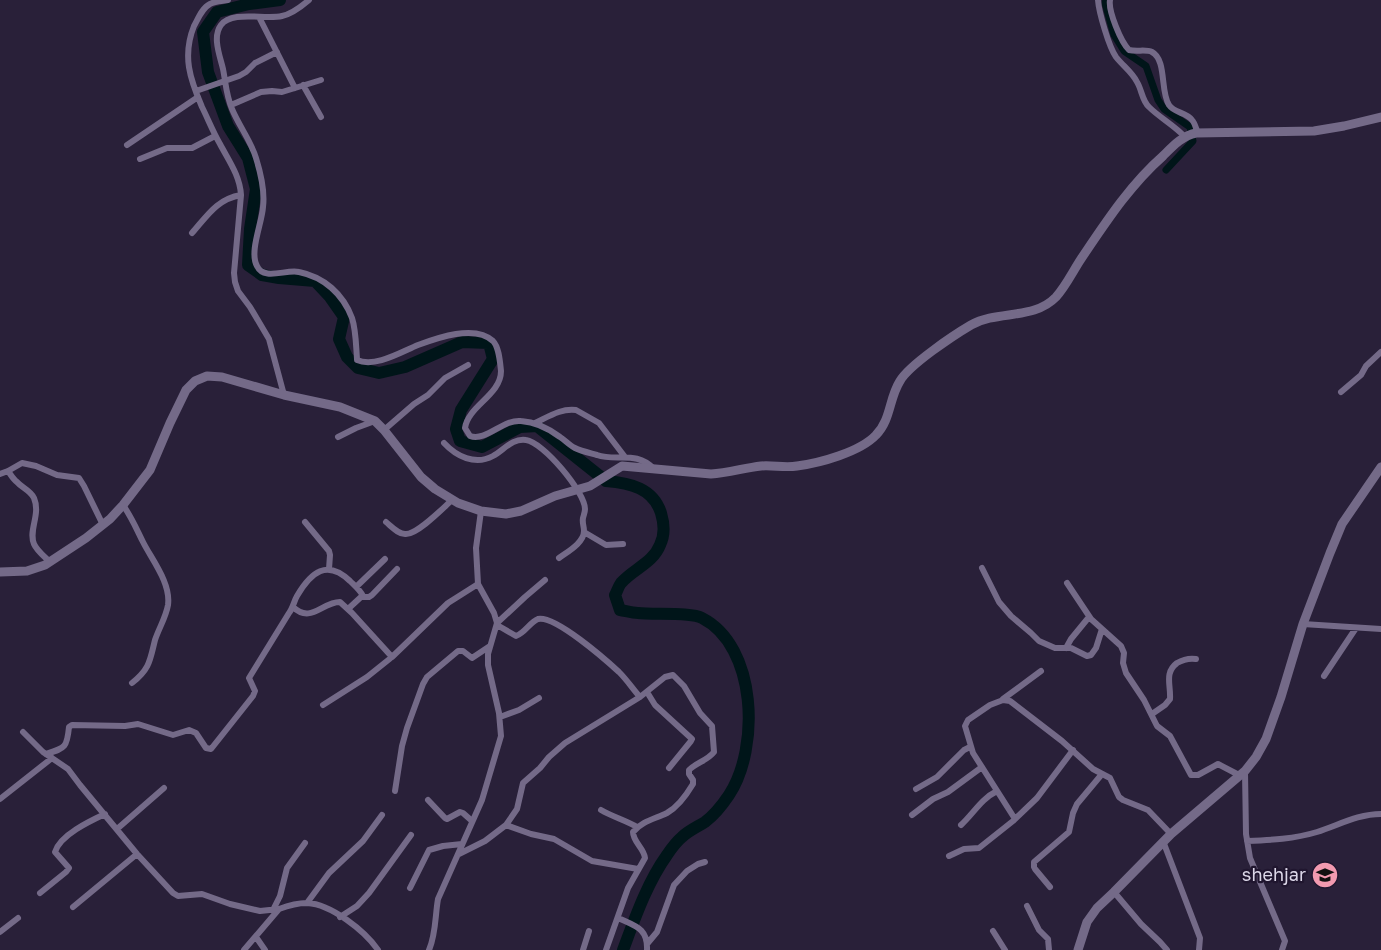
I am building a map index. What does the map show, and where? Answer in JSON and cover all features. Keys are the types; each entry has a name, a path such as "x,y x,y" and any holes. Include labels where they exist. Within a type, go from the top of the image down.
{"main road":[{"path":"0,572 36,569 50,562 103,525 123,505 150,470 186,390 195,381 207,376 222,377 284,395 340,407 375,421 421,477 435,489 472,509 506,514 590,486 622,466 717,474 761,466 797,466 850,452 875,436 885,423 900,381 922,359 973,324 1041,308 1057,296 1128,192 1153,164 1192,134 1314,131 1381,117"},
{"path":"1078,950 1092,914 1163,841 1242,773 1256,758 1266,739 1281,697 1303,624 1329,553 1342,524 1381,466"}],"street":[{"path":"228,0 209,2 202,10 190,38 189,73 215,135 240,185 235,282 238,291 269,339 284,395"},
{"path":"309,0 281,16 228,18 219,28 217,40 221,82 253,149 264,194 255,249 257,266 261,271 270,274 298,272 315,278 338,293 353,319 357,360 363,363 378,361 447,336 477,333 492,340 497,348 500,377 496,386 465,424 466,432 470,436 478,437 511,422 535,423 575,448 600,457 625,457 645,461 655,470"},
{"path":"1098,0 1114,53 1132,74 1145,104 1173,125 1192,134"},
{"path":"1110,0 1110,9 1127,48 1132,51 1150,51 1157,56 1168,103 1172,108 1190,117 1192,134"},
{"path":"259,17 296,88"},
{"path":"127,145 203,88 243,74 255,63 276,52"},
{"path":"231,105 261,92 279,93 321,80"},
{"path":"303,85 321,117"},
{"path":"140,159 164,148 192,148 215,135"},
{"path":"192,233 220,203 241,195"},
{"path":"1341,392 1361,375 1381,352"},
{"path":"384,430 414,404 428,396 445,378 468,365"},
{"path":"535,423 560,411 576,410 599,423 625,457"},
{"path":"338,437 375,421"},
{"path":"444,443 459,456 475,460 492,457 518,440 531,441 547,453 578,490 585,507 582,539 560,558"},
{"path":"0,474 22,463 79,478 103,525"},
{"path":"8,471 34,498 37,511 33,542 50,562"},
{"path":"386,522 402,534 408,534 431,519 452,500"},
{"path":"123,505 134,520 161,575 168,597 168,606 150,662 132,683"},
{"path":"429,950 438,899 482,800 501,736 500,717 488,665 488,654 497,624 494,613 478,584 476,548 481,511"},
{"path":"305,522 328,551 329,569"},
{"path":"584,532 606,545 623,544"},
{"path":"356,587 385,559"},
{"path":"982,568 999,602 1011,616 1043,644 1055,648 1071,648 1087,656 1091,655 1102,629"},
{"path":"0,799 66,744 69,738 69,727 72,725 138,724 173,735 189,730 196,733 206,748 211,749 253,696 255,692 249,678 293,607 296,597 313,574 329,569 340,573 363,596 369,597 396,569"},
{"path":"497,624 545,580"},
{"path":"1067,583 1089,617 1123,649 1126,673 1144,700 1157,726 1170,736 1191,775 1198,775 1218,764 1242,773 1250,858 1285,941 1282,950"},
{"path":"323,705 392,657 448,603 478,584"},
{"path":"348,609 363,596"},
{"path":"293,607 305,614 316,612 337,602 344,604 392,657"},
{"path":"1066,648 1089,617"},
{"path":"497,624 516,636 540,619 567,630 612,666 640,697"},
{"path":"1303,624 1381,629"},
{"path":"1324,676 1356,628"},
{"path":"395,791 402,746 424,681 458,651 463,651 472,658 491,646"},
{"path":"1152,714 1170,699 1171,669 1184,659 1196,659"},
{"path":"1015,819 970,747 965,726 990,705 1002,700 1041,671"},
{"path":"459,854 485,841 506,825 517,809 522,785 565,743 640,697 668,675 673,675 680,681 700,713 712,726 714,752 689,770 693,784 676,806 667,813 637,827 633,834 645,856 644,861 628,888 606,950"},
{"path":"647,692 655,705 692,738 669,768"},
{"path":"500,717 519,710 539,698"},
{"path":"1002,700 1014,703 1093,769 1108,776 1113,781 1119,797 1148,810 1171,834"},
{"path":"23,732 49,756 68,769 173,893 178,896 201,894 260,911 307,903 325,908 362,932 378,950"},
{"path":"916,789 937,777 963,750 970,747"},
{"path":"949,855 964,849 979,848 1015,819 1037,798 1073,750"},
{"path":"912,814 933,799 948,792 982,767"},
{"path":"1050,887 1035,869 1034,862 1070,832 1077,804 1102,774"},
{"path":"117,829 164,788"},
{"path":"961,825 984,799 997,791"},
{"path":"428,800 447,819 460,812 472,821"},
{"path":"602,810 637,827"},
{"path":"40,893 69,868 56,852 58,846 84,824 105,814"},
{"path":"1247,841 1294,838 1359,817 1381,814"},
{"path":"307,903 329,873 363,841 382,815"},
{"path":"506,825 554,839 592,861 638,869"},
{"path":"340,917 357,906 369,893 411,835"},
{"path":"1163,841 1200,938 1199,950"},
{"path":"244,950 276,910 287,868 305,843"},
{"path":"410,888 429,850 462,844"},
{"path":"73,907 138,854"},
{"path":"647,947 657,933 674,885 687,871 705,862"},
{"path":"1114,892 1167,950"},
{"path":"1027,906 1039,930 1048,939 1049,950"},
{"path":"0,932 18,918"},
{"path":"618,918 645,933 647,947"},
{"path":"583,950 589,931"},
{"path":"993,931 1005,950"},
{"path":"256,937 265,950"}],"waterway":[{"path":"280,0 249,4 217,12 203,32 208,72 228,126 248,158 256,189 248,265 262,275 315,281 344,317 339,339 347,357 358,368 379,373 405,367 462,342 489,343 493,359 461,410 456,429 460,441 482,447 520,427 537,426 606,481 632,485 646,492 661,513 663,537 653,557 620,585 615,595 620,610 702,618 720,632 734,651 743,674 748,699 749,726 746,751 739,775 718,810 705,822 684,835 667,855 647,889 623,950"},
{"path":"1106,0 1114,35 1124,51 1146,66 1158,100 1164,109 1190,127 1193,141 1166,170"}],"place":[{"name":"shehjar","path":"1325,875"}]}
